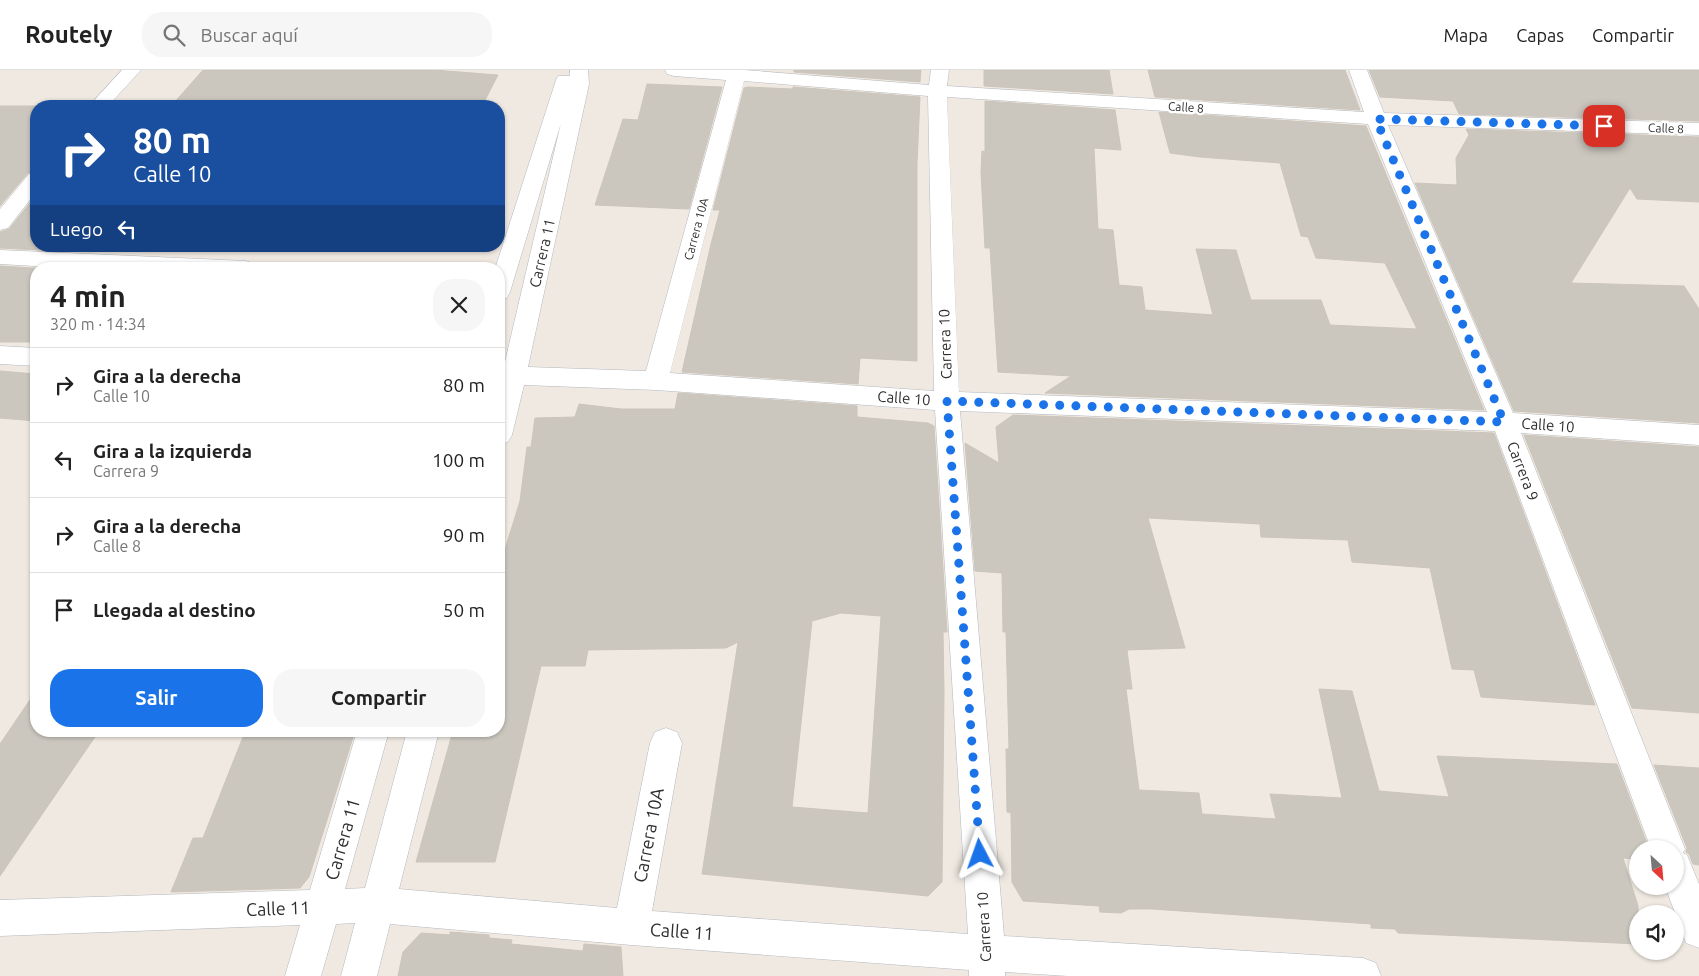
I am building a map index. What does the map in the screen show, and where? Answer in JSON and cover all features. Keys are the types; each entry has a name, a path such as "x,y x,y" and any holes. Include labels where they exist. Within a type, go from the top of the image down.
{"street":[{"path":"104,100 132,70"},
{"name":"Carrera 11","path":"505,272 562,84 572,70"},
{"name":"Carrera 11","path":"506,376 580,84 579,70"},
{"name":"Calle 8","path":"674,70 736,76 938,80 1376,119 1699,129"},
{"name":"Carrera 9","path":"1358,70 1376,119 1504,422 1665,840"},
{"name":"Carrera 10A","path":"656,382 736,76"},
{"name":"Carrera 10","path":"938,80 947,401 987,965"},
{"path":"0,223 30,186"},
{"path":"0,257 102,262"},
{"path":"0,355 30,357"},
{"name":"Calle 10","path":"506,376 656,382 947,401 1504,422 1699,435"},
{"name":"Carrera 11","path":"303,976 371,737"},
{"path":"359,976 421,737"},
{"name":"Carrera 10A","path":"631,927 666,743"},
{"path":"1684,891 1699,930"},
{"name":"Calle 11","path":"0,918 378,905 631,927 987,965 1363,976"}],"building":[{"path":"203,70 434,70 498,75 485,100 177,100"},
{"path":"794,70 921,70 920,82 794,72"},
{"path":"984,70 1109,70 1113,94 984,86"},
{"path":"1148,70 1345,70 1360,110 1155,97"},
{"path":"1369,70 1699,70 1699,121 1459,114 1453,101 1380,97"},
{"path":"647,84 722,87 689,209 595,205 623,119 638,120"},
{"path":"793,87 920,97 917,163 917,361 860,358 858,384 682,372 720,210 713,210 744,88 793,89"},
{"path":"985,101 1115,110 1121,150 1094,148 1098,229 1113,230 1119,285 1142,287 1145,310 1213,315 1196,249 1236,250 1251,300 1321,300 1330,325 1417,329 1385,263 1316,258 1308,237 1301,236 1280,163 1170,153 1159,112 1366,126 1484,410 1045,393 1071,376 998,372 990,248 985,248 981,172 982,151 985,152"},
{"path":"0,106 30,106 30,172 0,206"},
{"path":"1466,129 1699,137 1699,202 1637,199 1630,188 1571,283 1684,286 1699,309 1699,423 1514,411 1415,183 1457,185 1456,158 1469,135"},
{"path":"30,203 30,249 0,248 0,232 9,229"},
{"path":"0,266 30,268 30,342 0,342"},
{"path":"0,371 30,374 30,420 0,418"},
{"path":"678,393 857,406 857,417 928,423 934,426 947,632 943,632 942,882 928,896 702,874 738,642 726,648 588,650 585,666 541,666 495,862 416,862 451,737 505,737 505,550 520,501 527,447 531,447 535,418 575,417 579,404 621,409 675,409","holes":["841,613 881,616 868,813 792,807 812,621"]},
{"path":"1013,415 1494,433 1595,705 1481,697 1474,670 1452,669 1430,568 1352,562 1348,540 1261,537 1260,524 1148,518 1185,648 1127,650 1132,689 1126,689 1139,790 1199,793 1202,814 1276,819 1270,794 1342,798 1319,689 1352,691 1379,791 1449,797 1437,756 1617,764 1646,840 1629,840 1629,858 1623,858 1629,877 1629,895 1635,895 1638,905 1629,905 1629,944 1398,933 1395,929 1371,928 1371,924 1152,909 1129,909 1121,913 1100,912 1099,906 1023,901 1012,882 1011,813 1007,812 1006,749 1009,749 1006,632 1003,632 1002,573 975,571 965,443 999,463 996,427"},
{"path":"1524,435 1699,447 1699,713 1632,708"},
{"path":"30,700 30,737 95,737 0,876 0,744"},
{"path":"243,737 353,737 309,877 300,888 171,892 193,838 203,838"},
{"path":"1654,765 1699,768 1699,865 1693,864 1689,854 1686,852 1687,848"},
{"path":"450,932 489,935 489,938 512,940 511,944 583,951 584,944 621,947 623,976 398,976 403,952 421,933 450,935"}],"route":[{"path":"980,854 947,401 1504,422 1376,119 1604,126"}]}
